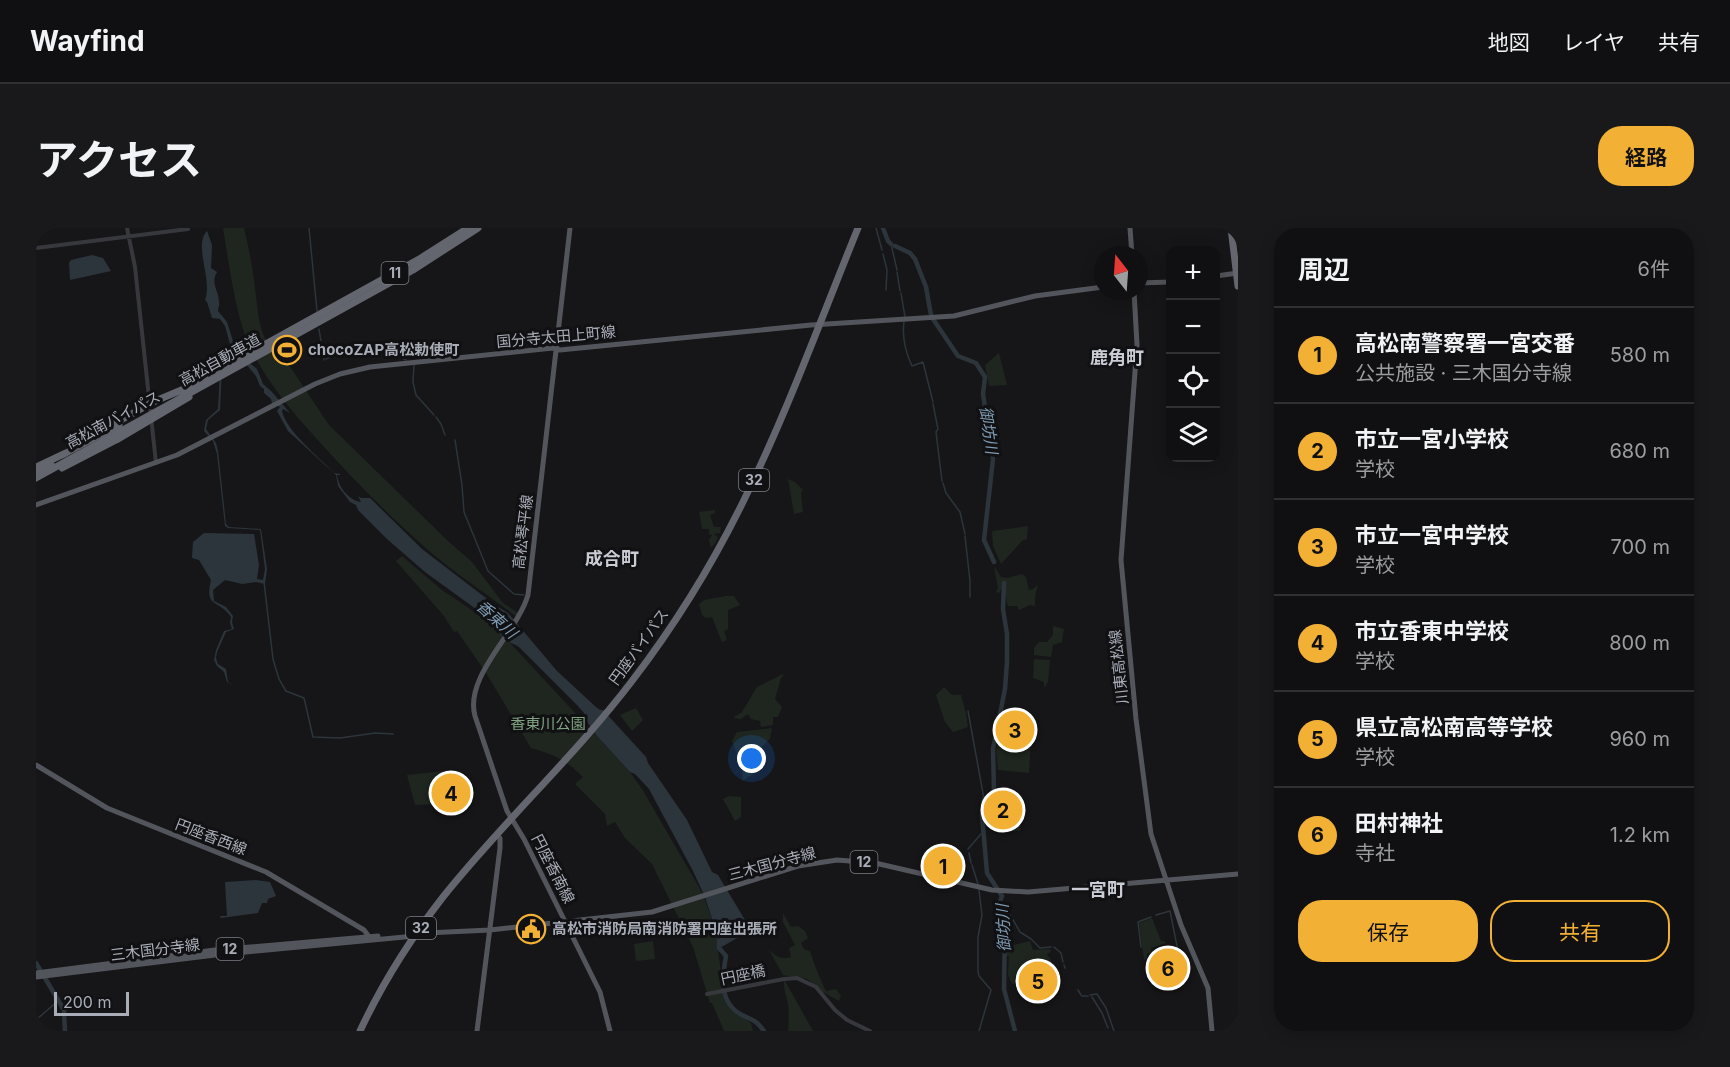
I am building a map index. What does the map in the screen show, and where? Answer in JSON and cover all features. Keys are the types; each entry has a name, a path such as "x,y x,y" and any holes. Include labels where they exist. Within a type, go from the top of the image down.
{"highway":[{"name":"高松南バイパス","path":"272,345 470,228"},
{"name":"高松自動車道","path":"36,473 417,263 470,228"},
{"name":"高松南バイパス","path":"36,467 406,276 480,228"},
{"name":"高松自動車道","path":"36,478 424,263 480,228"},
{"name":"円座バイパス","path":"362,1031 418,934 513,820 610,711 689,599 730,527 762,463 861,228"},
{"path":"1233,228 1238,255"},
{"path":"1233,228 1238,286"},
{"path":"62,468 170,409 234,368"},
{"name":"高松南バイパス","path":"36,473 151,416 217,375"},
{"path":"44,464 89,436 153,402 202,382"}],"main road":[{"name":"高松琴平線","path":"513,820 505,807 473,710 475,688 528,595 570,228"},
{"path":"1130,228 1131,246"},
{"path":"1220,275 1237,273"},
{"path":"1148,283 1166,282"},
{"name":"国分寺太田上町線","path":"36,505 156,463 212,438 328,378 359,369 494,354 758,332 821,324 954,316 1035,296 1094,288"},
{"name":"川東高松線","path":"1134,300 1137,345 1121,570 1151,834 1186,940 1207,984 1212,1031"},
{"name":"円座香西線","path":"36,765 107,808 266,872 364,930 370,938"},
{"name":"円座香南線","path":"513,820 600,992 610,1031"},
{"path":"477,1031 499,837"},
{"name":"三木国分寺線","path":"36,976 215,950 490,930 640,914 798,866 841,861 874,863 1000,891 1028,892 1238,874"}],"street":[{"path":"127,228 135,267 156,463"},
{"path":"36,248 188,229"},
{"name":"円座橋","path":"707,994 793,977 808,982 847,1020 870,1031"}],"green space":[{"path":"223,228 244,228 264,335 274,350 283,356 329,425 472,562 503,603 518,613 516,616 449,567 398,523 328,452 277,391 260,366 242,327 232,285"},
{"path":"999,353 1007,385 989,386 985,365"},
{"path":"788,479 803,490 801,493 803,512 794,514"},
{"path":"715,510 715,513 710,515 714,527 721,527 720,533 714,534 718,537 711,548 709,540 712,535 709,534 709,529 702,529 699,512"},
{"path":"1028,526 1027,539 1022,541 1001,564 993,546 992,531"},
{"name":"香東川公園","path":"402,556 442,590 491,623 492,627 498,630 630,772 703,894 715,928 724,995 729,1006 751,1023 753,1031 724,1031 710,1003 693,947 652,864 625,838 615,822 607,826 605,814 575,784 583,777 559,758 531,748 486,673 457,631 454,632 444,616 396,561"},
{"path":"994,566 1001,577 1007,578 1022,574 1026,577 1029,590 1038,585 1035,606 1030,605 1019,610 1017,606 1008,606 1004,586 999,593 996,592 998,588"},
{"path":"734,596 740,605 728,610 728,629 724,631 727,640 722,642 712,617 706,618 702,615 699,604 704,600"},
{"path":"1053,626 1064,629 1062,642 1053,645 1051,657 1034,655 1034,648 1039,642 1047,642 1053,635"},
{"path":"1034,659 1050,660 1048,682 1044,688 1044,682 1033,678"},
{"path":"785,673 781,678 775,699 782,707 778,717 773,717 773,725 761,727 760,721 751,719 748,714 741,719 733,718 742,712 757,687"},
{"path":"944,687 952,695 961,695 968,727 953,732 945,722 936,695"},
{"path":"636,708 643,720 632,731 620,715"},
{"path":"772,728 770,739 757,751 762,768 742,781 741,765 732,741 737,732"},
{"path":"1017,734 1018,738 1031,738 1029,773 998,770 996,750 1000,735"},
{"path":"444,771 452,773 453,789 444,789 444,804 415,805 407,775"},
{"path":"729,796 741,797 741,817 735,821 723,799"},
{"path":"1003,805 1022,806 1020,831 998,831 995,808"},
{"path":"783,913 791,927 798,926 805,931 808,938 801,943 804,949 810,951 826,991 836,989 841,996 839,1001 807,979 783,975 769,950 779,957 791,957 789,948 795,945 783,922"},
{"path":"1152,918 1161,941 1166,943 1151,948 1151,952 1144,960 1139,923"},
{"path":"653,941 655,959 636,961 634,944"},
{"path":"1030,941 1033,950 1050,949 1051,952 1047,954 1058,972 1012,984 1008,975 1009,956 1006,956 1006,947"},
{"path":"784,979 813,1031 788,1031 789,1018"}],"water":[{"path":"206,228 212,245 211,268 217,272 214,280 219,298 218,311 227,322 236,351 257,369 263,384 290,413 283,409 282,411 290,427 334,473 340,474 337,475 342,489 349,496 361,502 358,496 370,498 422,549 508,613 557,671 596,707 603,710 646,757 687,820 712,872 718,875 751,930 718,949 715,928 705,897 649,789 596,735 577,705 520,648 507,641 492,627 494,624 491,620 425,572 387,539 358,510 356,505 350,502 338,486 336,475 288,431 277,411 280,407 272,403 264,393 256,376 241,358 224,361 222,365 220,410 208,420 206,429 216,443 218,451 226,524 229,527 261,529 267,569 265,584 256,582 242,584 225,580 213,590 214,601 226,607 233,616 234,629 226,632 216,658 218,664 226,669 228,682 235,687 227,682 224,672 214,660 224,631 232,629 231,617 211,600 209,589 211,580 199,560 192,558 193,542 204,533 254,534 259,565 257,579 263,580 265,569 260,530 228,528 225,526 217,454 213,441 204,431 206,420 218,409 221,354 230,344 225,326 220,319 212,318 205,300 207,283 202,245"},
{"path":"92,255 103,258 111,271 70,280 69,263 71,260"},
{"path":"256,880 270,882 276,896 268,899 267,903 262,903 258,913 221,918 220,916 227,916 225,882"}],"waterway":[{"path":"309,228 317,311"},
{"path":"876,228 882,250"},
{"name":"御坊川","path":"883,228 891,244"},
{"path":"891,244 897,270"},
{"name":"御坊川","path":"895,246 910,253 915,259 926,287 931,315"},
{"path":"883,254 887,270 886,290"},
{"path":"897,272 900,291"},
{"path":"901,293 905,317"},
{"name":"御坊川","path":"933,319 958,356 976,363 985,377 983,394 993,459 984,540 994,562"},
{"path":"904,322 906,350 912,366 923,362 933,402"},
{"path":"319,329 324,360"},
{"path":"326,359 341,353 356,357 366,348"},
{"path":"368,348 385,349 406,360"},
{"path":"414,364 413,382 416,395 434,415"},
{"path":"933,404 938,429 936,432 942,481"},
{"path":"436,417 445,435"},
{"path":"455,440 464,512 488,571 514,594 524,595"},
{"path":"943,483 946,493 960,512 965,534"},
{"path":"965,536 970,597"},
{"path":"264,582 273,659 279,679 286,691 304,698 313,737 340,738 375,733 393,734"},
{"name":"御坊川","path":"1004,583 1003,609 1007,634 1005,689 993,749 994,792 984,799 982,815 987,873 1002,896 999,904 1005,927 1004,989 1015,1031"},
{"path":"968,711 984,799"},
{"path":"968,849 981,834"},
{"path":"969,853 971,863"},
{"path":"972,865 978,884"},
{"path":"979,890 982,915 978,937 978,972 991,990 979,1031"},
{"path":"1005,903 1007,909"},
{"path":"1008,911 1020,932 1031,939"},
{"path":"1156,915 1170,911 1180,961"},
{"path":"1141,947 1138,922 1151,917"},
{"path":"1032,940 1040,948 1051,947"},
{"name":"香東川","path":"719,942 719,948 726,956 723,981 729,1004 742,1015 757,1023 764,1031"},
{"path":"1054,947 1061,953 1063,962"},
{"path":"36,963 64,1010 65,1031"},
{"path":"1078,990 1081,995"},
{"path":"1090,995 1097,994 1106,1008 1114,1031"},
{"path":"1082,996 1088,996"},
{"path":"1092,997 1108,1028"},
{"path":"36,1020 59,1000"}],"place":[{"name":"chocoZAP高松勅使町","path":"287,350"},
{"name":"市立一宮中学校","path":"1015,730"},
{"name":"市立香東中学校","path":"451,793"},
{"name":"市立一宮小学校","path":"1003,810"},
{"name":"高松南警察署一宮交番","path":"943,866"},
{"name":"高松市消防局南消防署円座出張所","path":"531,929"},
{"name":"田村神社","path":"1168,968"},
{"name":"県立高松南高等学校","path":"1038,981"}],"district":[{"name":"鹿角町","path":"1117,358"},
{"name":"成合町","path":"612,559"},
{"name":"一宮町","path":"1098,890"}]}
